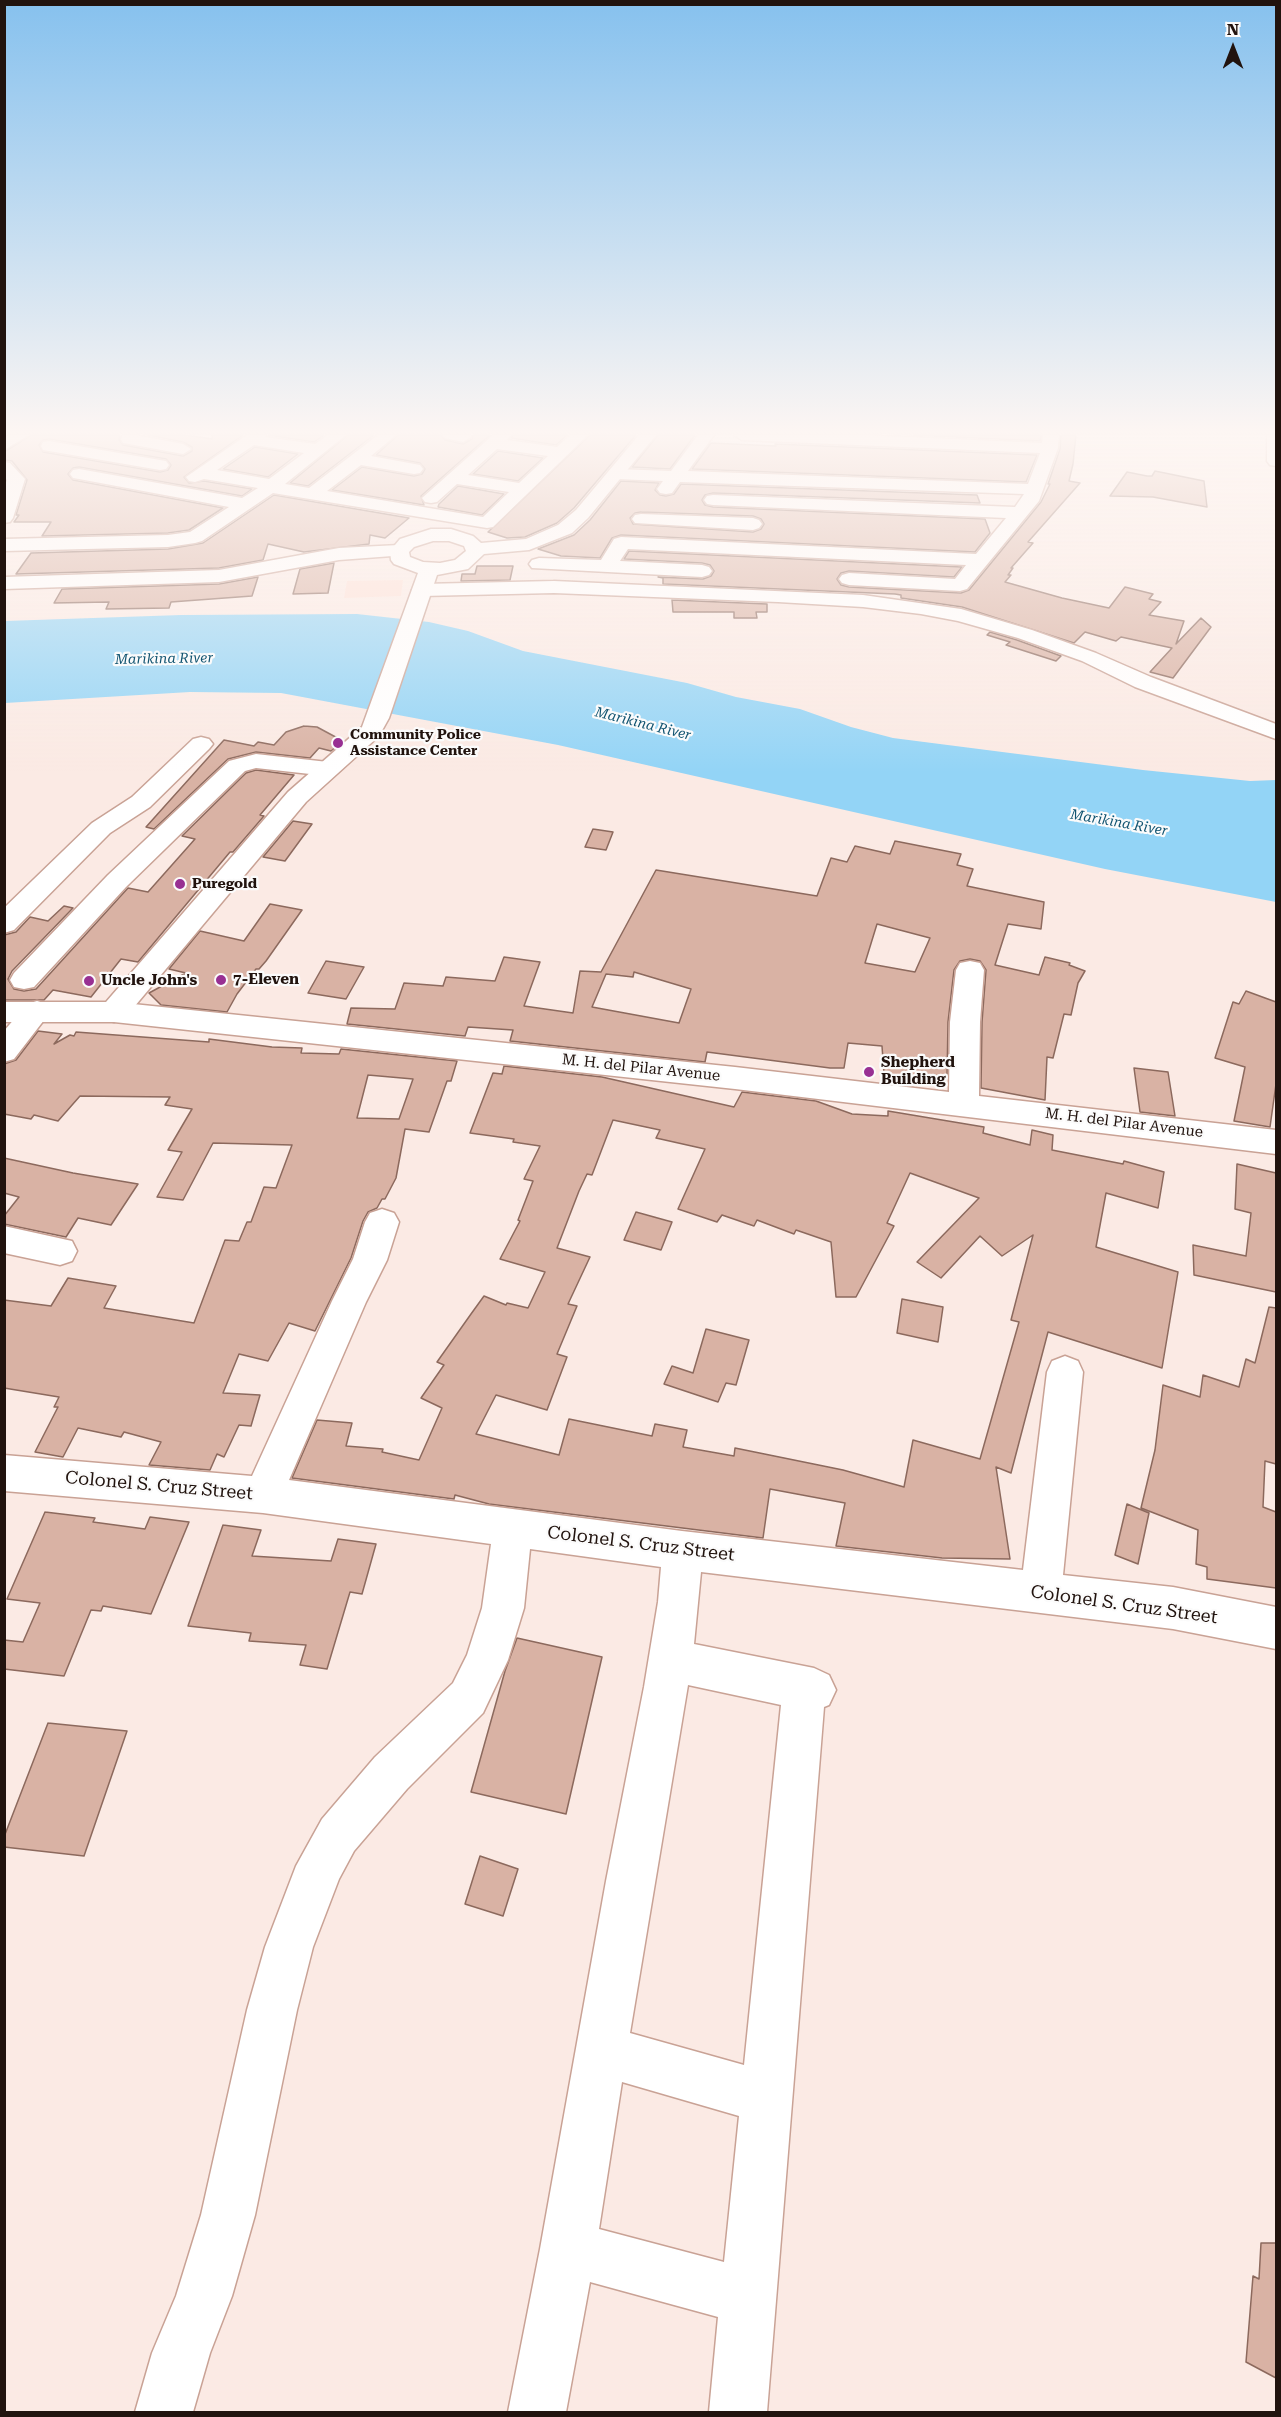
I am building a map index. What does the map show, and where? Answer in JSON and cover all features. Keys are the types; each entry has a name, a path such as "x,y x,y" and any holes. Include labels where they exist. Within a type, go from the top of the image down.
{"street":[{"path":"4,583 219,576 339,554 399,551 403,548"},
{"path":"399,551 401,560 405,563 429,569 460,565 474,556 476,549 495,548"},
{"path":"608,566 618,548"},
{"path":"722,548 979,560"},
{"path":"831,578 960,585 990,548"},
{"path":"539,564 725,572"},
{"path":"114,1012 297,797 366,738 378,718 429,569"},
{"path":"420,596 554,587 778,596 863,601 921,608 962,615 1025,634 1089,657 1143,682 1276,732"},
{"path":"4,924 101,828 141,802 201,744"},
{"path":"24,980 117,881 237,766 256,761 328,769"},
{"path":"964,1103 964,1022 970,970"},
{"path":"4,1052 37,1011"},
{"name":"M. H. del Pilar Avenue","path":"4,1012 114,1012 964,1103 1276,1142"},
{"path":"263,1495 369,1260 381,1222"},
{"path":"4,1239 60,1251"},
{"path":"1039,1593 1065,1372"},
{"name":"Colonel S. Cruz Street","path":"4,1473 263,1495 682,1550 1173,1608 1276,1628"},
{"path":"164,2412 181,2353 204,2296 228,2215 272,2010 289,1947 321,1866 338,1835 391,1773 453,1714 473,1689 487,1660 502,1608 513,1527"},
{"path":"537,2412 568,2249 670,1660 679,1602 682,1550"},
{"path":"670,1660 809,1689 767,2098 738,2412"},
{"path":"602,2051 767,2098"},
{"path":"568,2249 749,2297"}],"shaded area":[{"path":"403,580 401,596 344,598 347,581"}],"water":[{"name":"Marikina River","path":"357,614 429,622 468,631 523,651 687,683 736,697 800,709 851,727 893,738 1143,770 1250,781 1276,780 1276,902 1105,869 558,745 281,693 190,692 5,703 5,621 181,615"}],"building":[{"path":"267,548 263,560 219,568 16,574 31,553"},
{"path":"285,548 338,548 304,552"},
{"path":"606,548 600,558 561,556 538,549"},
{"path":"887,548 978,548 975,552"},
{"path":"1004,548 1029,548 1011,568 1013,568 1008,575 1011,575 1005,582 1109,608 1125,587 1153,594 1149,599 1161,602 1149,615 1184,621 1176,644 1201,618 1211,627 1173,678 1150,672 1172,648 1121,637 1116,641 1085,632 1074,643 962,607 901,598 901,595 895,594 663,584 663,578 658,577 703,579 711,576 714,571 710,565 702,563 624,559 629,551 962,567 954,577 849,571 841,573 837,579 841,585 849,587 961,593 969,590"},
{"path":"334,563 328,593 293,594 300,569"},
{"path":"477,566 513,566 510,580 461,581 462,574 475,574"},
{"path":"258,577 252,596 171,602 169,608 106,609 109,602 54,603 62,589 219,584"},
{"path":"672,600 767,604 767,612 756,612 757,618 734,618 734,612 673,612"},
{"path":"990,632 1061,656 1056,661 1006,645 1010,642 987,635"},
{"path":"304,726 317,727 343,741 331,751 319,748 310,758 256,752 228,759 154,829 146,827 224,740 254,746 258,742 274,745 286,732"},
{"path":"256,770 294,775 260,815 264,816 233,852 230,852 138,962 121,959 91,997 53,990 44,1000 4,1000 4,935 16,932 30,917 48,921 64,906 73,908 12,971 8,979 14,989 24,991 36,989 128,888 148,892 195,839 182,836 246,773"},
{"path":"293,821 312,824 285,861 263,857"},
{"path":"593,829 613,832 606,850 585,847"},
{"path":"895,841 961,854 957,865 973,869 967,886 1044,902 1041,929 1008,924 995,965 1039,975 1045,957 1070,963 1069,965 1085,971 1078,983 1071,1015 1064,1014 1053,1058 1047,1057 1045,1100 981,1088 986,970 980,961 970,959 960,961 954,970 948,1022 947,1077 924,1074 924,1080 884,1074 882,1046 848,1043 844,1068 830,1068 707,1052 705,1062 510,1041 513,1030 468,1027 465,1036 347,1024 351,1008 395,1009 404,983 443,986 446,977 495,981 504,957 540,962 524,1006 573,1013 580,971 601,972 656,870 817,896 831,858 847,862 855,846 890,854","holes":["877,924 930,938 915,972 865,963","634,972 691,989 679,1023 592,1007 606,974 633,977"]},
{"path":"270,904 302,910 266,961 259,969 256,969 237,994 227,1012 161,1005 149,993 186,973 169,969 200,931 244,941"},
{"path":"326,961 364,967 346,999 308,993"},
{"path":"1246,991 1276,1002 1276,1084 1270,1127 1234,1121 1245,1067 1215,1058 1233,1002 1239,1004"},
{"path":"38,1031 62,1034 54,1044 70,1035 74,1036 76,1032 209,1042 209,1039 272,1047 302,1048 301,1053 339,1054 341,1049 457,1061 451,1081 447,1081 429,1132 405,1129 396,1178 385,1199 382,1199 377,1208 368,1212 363,1221 351,1258 315,1331 289,1323 268,1361 239,1354 223,1393 260,1395 251,1426 239,1425 224,1457 217,1454 210,1470 149,1465 161,1442 124,1432 121,1437 78,1428 63,1457 35,1452 58,1407 54,1407 59,1397 4,1388 4,1300 51,1306 68,1278 116,1286 104,1308 194,1323 225,1240 239,1241 247,1222 251,1222 264,1187 276,1188 292,1145 213,1143 183,1200 157,1197 182,1152 168,1150 192,1109 165,1105 170,1097 80,1096 58,1121 34,1115 31,1119 4,1114 4,1064 16,1060","holes":["368,1075 413,1079 399,1119 357,1118"]},
{"path":"504,1066 602,1077 734,1107 742,1092 816,1101 852,1114 888,1116 888,1111 984,1127 983,1133 1030,1145 1032,1130 1053,1135 1052,1150 1123,1164 1124,1161 1164,1172 1158,1208 1106,1193 1096,1247 1178,1272 1162,1368 1048,1332 1011,1473 996,1467 1010,1559 942,1558 836,1546 845,1503 770,1489 763,1538 489,1504 455,1495 454,1499 292,1478 317,1420 352,1423 346,1446 383,1449 382,1452 419,1460 442,1408 421,1398 444,1365 437,1362 471,1314 484,1296 506,1305 507,1303 528,1308 545,1272 500,1259 520,1221 518,1220 533,1181 524,1179 540,1146 513,1142 514,1139 470,1133 493,1073 502,1074","holes":["613,1120 660,1130 656,1138 705,1149 678,1209 717,1222 722,1215 754,1226 757,1220 794,1234 796,1230 831,1242 836,1297 856,1297 894,1226 887,1223 910,1173 979,1198 917,1262 941,1278 980,1236 1002,1256 1033,1235 1011,1320 1019,1322 980,1459 913,1440 904,1487 843,1470 735,1448 734,1456 683,1447 687,1430 655,1424 652,1436 569,1419 559,1455 476,1434 496,1395 547,1410 567,1357 557,1354 577,1306 568,1304 590,1257 557,1248 579,1191 587,1174 592,1175"]},
{"path":"1134,1068 1168,1072 1175,1116 1140,1112"},
{"path":"4,1158 138,1184 111,1225 78,1218 66,1237 4,1224 4,1216 19,1197 4,1193"},
{"path":"1237,1164 1276,1173 1276,1292 1194,1275 1193,1245 1246,1256 1251,1213 1235,1209"},
{"path":"636,1212 672,1222 661,1250 624,1240"},
{"path":"902,1299 943,1307 938,1342 897,1333"},
{"path":"1269,1307 1276,1308 1276,1464 1265,1461 1263,1507 1276,1512 1276,1588 1207,1579 1207,1567 1196,1564 1198,1530 1141,1508 1155,1450 1163,1385 1200,1397 1203,1375 1239,1387 1246,1359 1255,1363"},
{"path":"706,1329 749,1340 736,1385 726,1383 718,1402 664,1384 672,1366 693,1373"},
{"path":"1127,1504 1149,1513 1138,1564 1115,1555"},
{"path":"45,1512 95,1518 93,1522 145,1529 150,1517 189,1522 151,1614 103,1606 101,1611 91,1610 64,1676 4,1669 4,1640 23,1642 40,1603 7,1599"},
{"path":"223,1525 261,1530 252,1556 331,1561 338,1539 376,1544 362,1594 350,1592 327,1669 300,1665 306,1645 249,1641 251,1633 188,1626"},
{"path":"517,1638 602,1657 566,1814 471,1792 505,1671"},
{"path":"48,1723 127,1731 84,1856 4,1847 4,1837"},
{"path":"480,1856 518,1869 503,1916 465,1904"},
{"path":"1261,2243 1276,2243 1276,2378 1246,2362 1253,2276 1259,2279"}],"place":[{"name":"Community Police Assistance Center","path":"338,743"},
{"name":"Puregold","path":"180,884"},
{"name":"7-Eleven","path":"221,980"},
{"name":"Uncle John's","path":"89,981"},
{"name":"Shepherd Building","path":"869,1072"}]}
